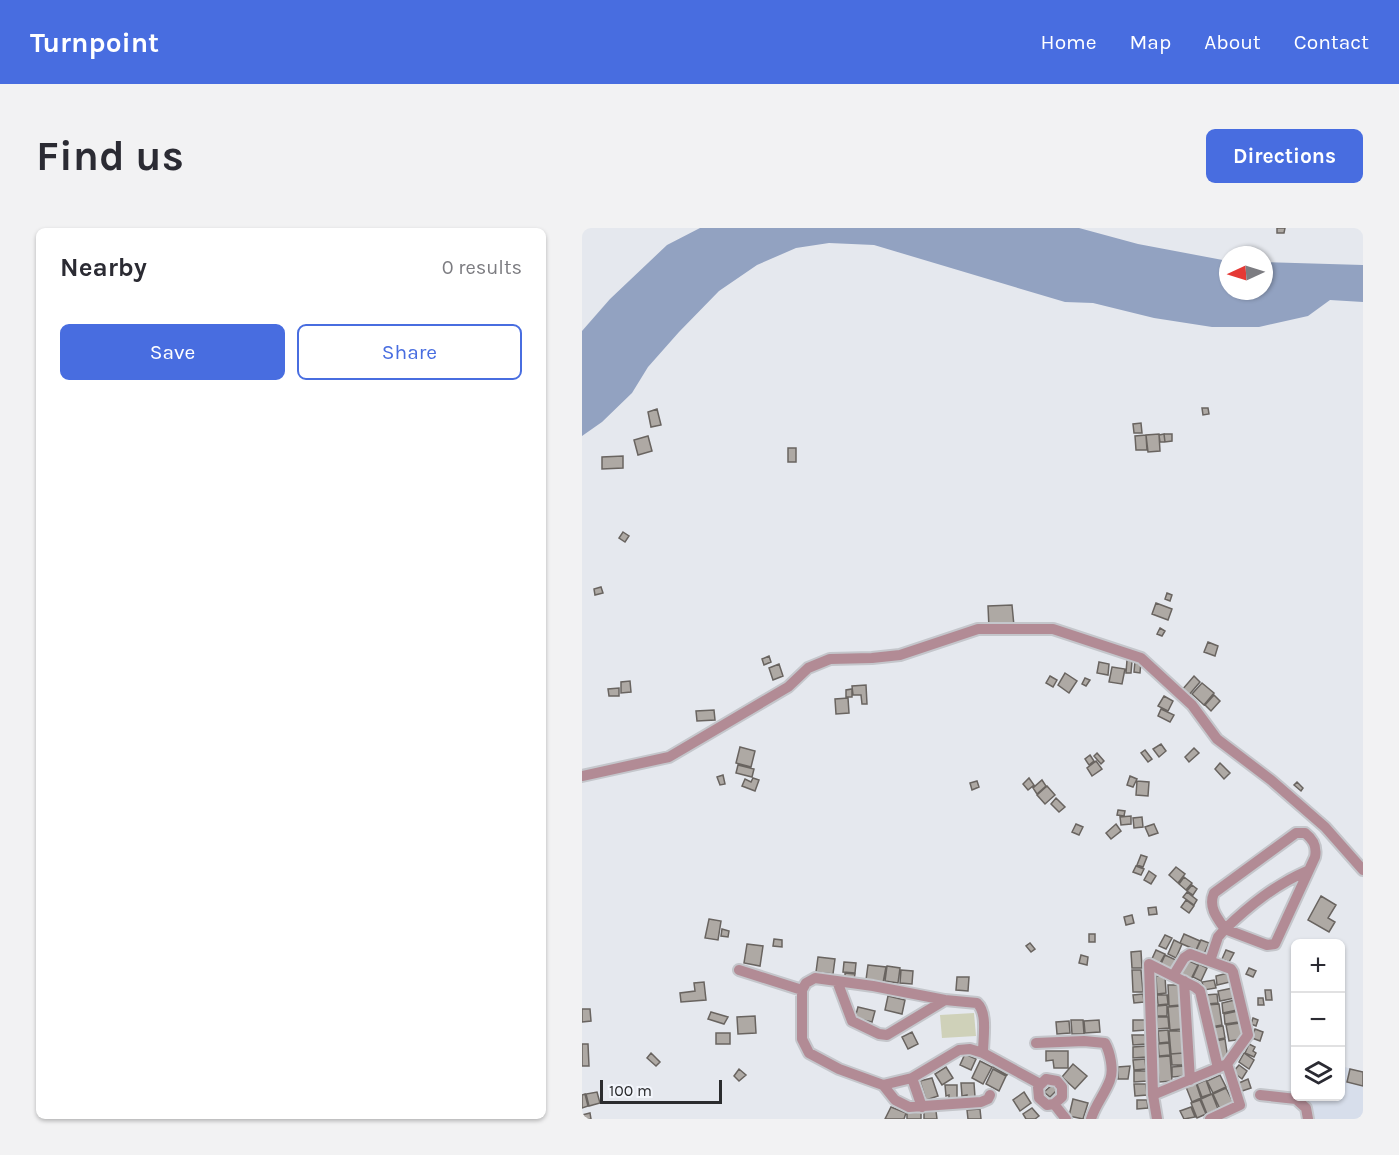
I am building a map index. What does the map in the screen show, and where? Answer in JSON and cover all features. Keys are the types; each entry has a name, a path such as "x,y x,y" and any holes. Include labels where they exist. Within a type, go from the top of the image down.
{"street":[{"path":"582,776 669,757 788,687 808,668 830,658 872,658 900,654 978,629 1053,630 1141,658 1192,705 1217,738 1271,780 1325,827 1363,870"},
{"path":"1300,832 1313,840 1317,850 1275,944 1267,945 1225,929 1212,906 1211,900 1214,893 1259,858 1300,832"},
{"path":"1210,961 1218,937 1225,929 1263,896 1283,882 1307,871"},
{"path":"1154,1095 1223,1066 1247,1038 1249,1032 1233,972 1228,967 1190,954 1186,955 1173,976"},
{"path":"1157,1119 1148,965 1150,964 1200,991 1223,1066 1240,1105 1210,1119"},
{"path":"739,970 802,990"},
{"path":"982,1053 983,1015 977,1003 945,1000 815,978 810,979 802,990 802,1039 809,1053 839,1069 883,1085 895,1100 909,1107 981,1102 988,1099 990,1095"},
{"path":"837,981 852,1021 879,1034 893,1032 945,1000"},
{"path":"1184,981 1190,1080"},
{"path":"1036,1043 1098,1041 1105,1043 1109,1053 1111,1077 1098,1100 1091,1119"},
{"path":"883,1085 912,1078 958,1050 970,1049 1040,1084"},
{"path":"912,1078 922,1107"},
{"path":"1050,1079 1060,1084 1063,1090 1062,1097 1054,1104 1041,1101 1037,1091 1040,1084 1050,1079"},
{"path":"1260,1095 1296,1099 1306,1107 1308,1119"},
{"path":"1054,1104 1066,1119"}],"shaded area":[{"path":"1345,1067 1363,1072 1363,1119 1304,1119 1300,1109 1303,1101 1345,1101"}],"green space":[{"path":"974,1013 976,1036 942,1038 940,1015"}],"water":[{"path":"700,228 1079,228 1138,244 1219,259 1219,300 1273,300 1273,262 1363,265 1363,302 1330,300 1308,316 1259,327 1212,327 1154,318 1093,303 1065,302 874,245 829,243 796,248 757,265 719,291 648,367 632,393 602,422 582,436 582,331 610,299 667,245"}],"building":[{"path":"1277,228 1285,228 1284,233 1277,233"},
{"path":"1202,408 1208,408 1209,414 1203,415"},
{"path":"657,409 661,425 651,427 648,412"},
{"path":"1141,423 1142,433 1134,433 1133,424"},
{"path":"1159,434 1160,451 1148,452 1146,435"},
{"path":"1164,434 1165,442 1160,442 1159,435"},
{"path":"1164,434 1172,434 1172,441 1165,442"},
{"path":"1146,435 1147,450 1136,450 1135,436"},
{"path":"648,436 652,451 638,455 634,440"},
{"path":"788,448 796,448 796,462 788,462"},
{"path":"623,456 623,468 602,469 602,457"},
{"path":"623,532 629,536 625,542 619,538"},
{"path":"601,587 603,593 595,595 594,589"},
{"path":"1167,593 1172,595 1170,601 1165,599"},
{"path":"1156,603 1172,609 1168,620 1152,614"},
{"path":"1012,605 1014,626 989,628 988,606"},
{"path":"1160,628 1165,631 1162,636 1157,634"},
{"path":"1208,642 1218,646 1215,656 1204,652"},
{"path":"769,656 771,662 764,665 762,659"},
{"path":"1127,660 1132,661 1131,673 1126,673"},
{"path":"1135,661 1141,661 1140,673 1134,672"},
{"path":"1099,662 1109,664 1108,675 1097,673"},
{"path":"779,664 783,676 773,680 769,668"},
{"path":"1112,667 1125,669 1122,684 1109,682"},
{"path":"1065,673 1077,681 1069,693 1058,685"},
{"path":"1050,676 1057,680 1053,687 1046,683"},
{"path":"1194,676 1200,682 1188,696 1182,690"},
{"path":"1085,678 1090,680 1086,686 1082,684"},
{"path":"630,681 631,692 621,693 621,682"},
{"path":"1202,683 1214,693 1204,705 1192,694"},
{"path":"866,685 867,704 862,704 861,695 853,695 852,686"},
{"path":"619,688 619,696 609,696 608,689"},
{"path":"852,689 852,697 846,697 846,690"},
{"path":"1214,695 1220,701 1211,711 1205,705"},
{"path":"1164,696 1173,701 1168,711 1158,706"},
{"path":"848,698 849,713 836,714 835,699"},
{"path":"1161,709 1174,715 1170,722 1158,716"},
{"path":"714,710 715,720 697,721 696,711"},
{"path":"1161,744 1166,751 1159,757 1153,749"},
{"path":"740,747 755,751 751,767 736,763"},
{"path":"1194,748 1199,753 1189,762 1185,757"},
{"path":"1145,750 1152,759 1148,762 1141,753"},
{"path":"1097,753 1104,761 1101,764 1094,756"},
{"path":"1090,755 1094,761 1089,765 1085,759"},
{"path":"1096,761 1102,769 1092,776 1087,768"},
{"path":"1220,763 1230,773 1224,779 1215,769"},
{"path":"738,765 754,769 752,777 736,773"},
{"path":"723,775 725,784 720,785 717,777"},
{"path":"1130,776 1137,779 1133,787 1127,785"},
{"path":"753,778 759,780 755,791 742,786 745,779 751,782"},
{"path":"1029,778 1034,785 1028,790 1023,784"},
{"path":"1042,780 1046,786 1037,794 1033,788"},
{"path":"977,781 979,787 972,790 970,783"},
{"path":"1137,781 1149,782 1148,796 1136,795"},
{"path":"1297,782 1303,788 1301,791 1294,785"},
{"path":"1047,786 1055,795 1045,804 1037,795"},
{"path":"1056,798 1065,807 1059,812 1051,804"},
{"path":"1118,810 1125,811 1124,816 1117,815"},
{"path":"1131,816 1131,824 1121,825 1120,817"},
{"path":"1142,817 1143,827 1134,828 1133,818"},
{"path":"1076,824 1083,827 1079,835 1072,832"},
{"path":"1116,824 1121,831 1111,839 1106,833"},
{"path":"1154,824 1158,833 1149,836 1145,827"},
{"path":"1141,855 1147,857 1143,867 1137,865"},
{"path":"1136,866 1144,869 1141,875 1133,872"},
{"path":"1176,867 1185,874 1178,883 1169,875"},
{"path":"1149,871 1156,876 1151,884 1144,880"},
{"path":"1184,877 1192,883 1186,890 1179,884"},
{"path":"1192,885 1197,889 1193,895 1187,891"},
{"path":"1187,892 1197,900 1194,905 1183,897"},
{"path":"1321,896 1336,905 1328,918 1335,922 1329,932 1308,920"},
{"path":"1186,900 1194,906 1189,913 1181,907"},
{"path":"1156,907 1157,914 1149,915 1148,908"},
{"path":"1132,915 1134,923 1126,925 1124,917"},
{"path":"709,919 721,921 718,940 705,938"},
{"path":"722,929 729,931 728,937 721,936"},
{"path":"1089,934 1095,934 1095,942 1089,942"},
{"path":"1184,934 1200,941 1196,950 1180,943"},
{"path":"1165,935 1172,938 1166,949 1159,946"},
{"path":"774,939 782,940 782,947 773,946"},
{"path":"1174,940 1182,944 1176,958 1168,954"},
{"path":"1201,940 1209,943 1204,954 1196,951"},
{"path":"1030,943 1035,949 1031,952 1026,946"},
{"path":"747,944 763,946 760,966 744,963"},
{"path":"1156,950 1165,954 1159,965 1151,961"},
{"path":"1226,950 1234,953 1229,962 1222,959"},
{"path":"1141,951 1142,968 1132,968 1131,952"},
{"path":"1081,955 1088,957 1087,965 1079,963"},
{"path":"1165,955 1176,960 1172,969 1161,964"},
{"path":"818,957 835,959 833,974 816,972"},
{"path":"1187,960 1198,965 1191,979 1180,974"},
{"path":"844,962 856,963 855,973 843,972"},
{"path":"1199,964 1207,968 1201,981 1193,977"},
{"path":"868,965 886,967 883,983 866,980"},
{"path":"887,966 900,968 898,983 885,981"},
{"path":"1249,968 1256,971 1253,977 1246,974"},
{"path":"901,970 913,971 912,984 900,983"},
{"path":"1132,970 1141,970 1143,992 1133,992"},
{"path":"845,973 855,974 854,979 845,978"},
{"path":"1228,973 1230,982 1217,985 1216,976"},
{"path":"1156,976 1165,976 1166,993 1157,994"},
{"path":"957,977 969,977 968,991 956,990"},
{"path":"1214,980 1216,988 1204,990 1202,982"},
{"path":"704,982 706,1000 681,1002 680,993 695,991 694,983"},
{"path":"1168,985 1180,985 1181,1005 1169,1006"},
{"path":"1233,988 1235,998 1220,1001 1218,991"},
{"path":"1265,990 1271,990 1272,1000 1266,1000"},
{"path":"1143,994 1144,1002 1134,1003 1133,995"},
{"path":"1217,994 1218,1003 1207,1004 1206,995"},
{"path":"1157,995 1167,995 1168,1004 1158,1005"},
{"path":"888,996 905,1000 902,1014 885,1010"},
{"path":"1258,998 1263,998 1264,1005 1258,1005"},
{"path":"1235,1000 1237,1010 1223,1013 1222,1003"},
{"path":"1219,1004 1222,1025 1211,1027 1207,1005"},
{"path":"1167,1005 1167,1016 1157,1016 1157,1006"},
{"path":"1181,1006 1182,1029 1170,1030 1168,1007"},
{"path":"858,1007 875,1011 872,1022 855,1018"},
{"path":"582,1009 590,1009 591,1021 582,1022"},
{"path":"1238,1011 1239,1022 1225,1024 1224,1014"},
{"path":"711,1012 728,1017 724,1024 708,1019"},
{"path":"755,1016 756,1033 738,1034 737,1017"},
{"path":"1157,1017 1168,1017 1169,1028 1157,1029"},
{"path":"1253,1018 1258,1020 1256,1026 1251,1024"},
{"path":"1071,1020 1083,1020 1084,1034 1072,1034"},
{"path":"1099,1020 1100,1032 1085,1033 1084,1021"},
{"path":"1133,1020 1146,1020 1146,1030 1133,1031"},
{"path":"1069,1021 1070,1033 1057,1034 1056,1022"},
{"path":"1240,1023 1243,1039 1229,1041 1226,1025"},
{"path":"1223,1026 1225,1038 1214,1040 1212,1028"},
{"path":"1255,1029 1263,1032 1260,1041 1252,1038"},
{"path":"1168,1030 1169,1042 1159,1043 1158,1031"},
{"path":"1169,1031 1182,1031 1183,1053 1171,1054"},
{"path":"912,1032 918,1044 908,1049 902,1037"},
{"path":"716,1033 730,1033 730,1044 716,1044"},
{"path":"1132,1035 1145,1035 1146,1044 1133,1045"},
{"path":"1225,1039 1228,1059 1219,1060 1216,1041"},
{"path":"1169,1043 1170,1055 1159,1056 1158,1044"},
{"path":"582,1044 588,1044 589,1066 582,1066"},
{"path":"1249,1044 1255,1047 1254,1057 1245,1053"},
{"path":"1147,1046 1147,1057 1133,1058 1133,1047"},
{"path":"1046,1051 1068,1051 1068,1068 1054,1068 1053,1060 1046,1061"},
{"path":"651,1053 660,1062 656,1066 647,1058"},
{"path":"1183,1053 1184,1065 1172,1065 1171,1054"},
{"path":"1244,1053 1254,1060 1249,1069 1239,1062"},
{"path":"965,1054 976,1059 971,1070 960,1065"},
{"path":"1170,1056 1172,1081 1159,1082 1157,1057"},
{"path":"1145,1059 1146,1069 1134,1070 1133,1060"},
{"path":"980,1061 992,1067 983,1084 972,1078"},
{"path":"996,1063 1010,1071 1007,1075 993,1067"},
{"path":"1073,1064 1087,1076 1075,1089 1062,1077"},
{"path":"1239,1065 1247,1071 1242,1079 1233,1072"},
{"path":"1130,1066 1128,1079 1118,1079 1118,1067"},
{"path":"1184,1066 1185,1076 1172,1077 1172,1067"},
{"path":"946,1067 953,1078 942,1085 935,1074"},
{"path":"739,1069 746,1075 739,1081 734,1076"},
{"path":"993,1069 1006,1076 999,1091 986,1084"},
{"path":"1350,1069 1363,1072 1363,1086 1347,1082"},
{"path":"1134,1071 1147,1071 1147,1081 1134,1082"},
{"path":"1220,1075 1226,1087 1213,1093 1207,1081"},
{"path":"932,1078 938,1096 926,1100 920,1081"},
{"path":"1248,1079 1251,1088 1242,1091 1239,1083"},
{"path":"1206,1080 1211,1094 1202,1097 1197,1084"},
{"path":"961,1083 974,1083 975,1097 962,1096"},
{"path":"1196,1083 1201,1098 1192,1102 1186,1087"},
{"path":"1134,1084 1146,1084 1147,1095 1135,1096"},
{"path":"945,1085 957,1085 957,1098 949,1099 949,1095 946,1096"},
{"path":"1052,1085 1057,1090 1050,1097 1044,1092"},
{"path":"1226,1088 1233,1102 1220,1109 1213,1094"},
{"path":"597,1092 600,1103 589,1106 586,1094"},
{"path":"1024,1092 1031,1103 1020,1111 1013,1100"},
{"path":"585,1094 588,1106 582,1108 582,1095"},
{"path":"1212,1094 1218,1109 1207,1114 1201,1099"},
{"path":"1073,1099 1088,1103 1083,1119 1069,1116"},
{"path":"1137,1100 1147,1100 1148,1108 1137,1109"},
{"path":"1200,1100 1206,1114 1197,1118 1191,1103"},
{"path":"891,1107 906,1113 904,1119 885,1119"},
{"path":"1191,1107 1195,1117 1184,1119 1180,1111"},
{"path":"1032,1108 1039,1116 1035,1119 1026,1119 1023,1114"},
{"path":"980,1109 981,1119 968,1119 967,1110"},
{"path":"936,1111 937,1119 924,1119 924,1112"},
{"path":"921,1112 921,1119 907,1119 907,1113"},
{"path":"590,1113 591,1119 582,1119 582,1115"}]}
